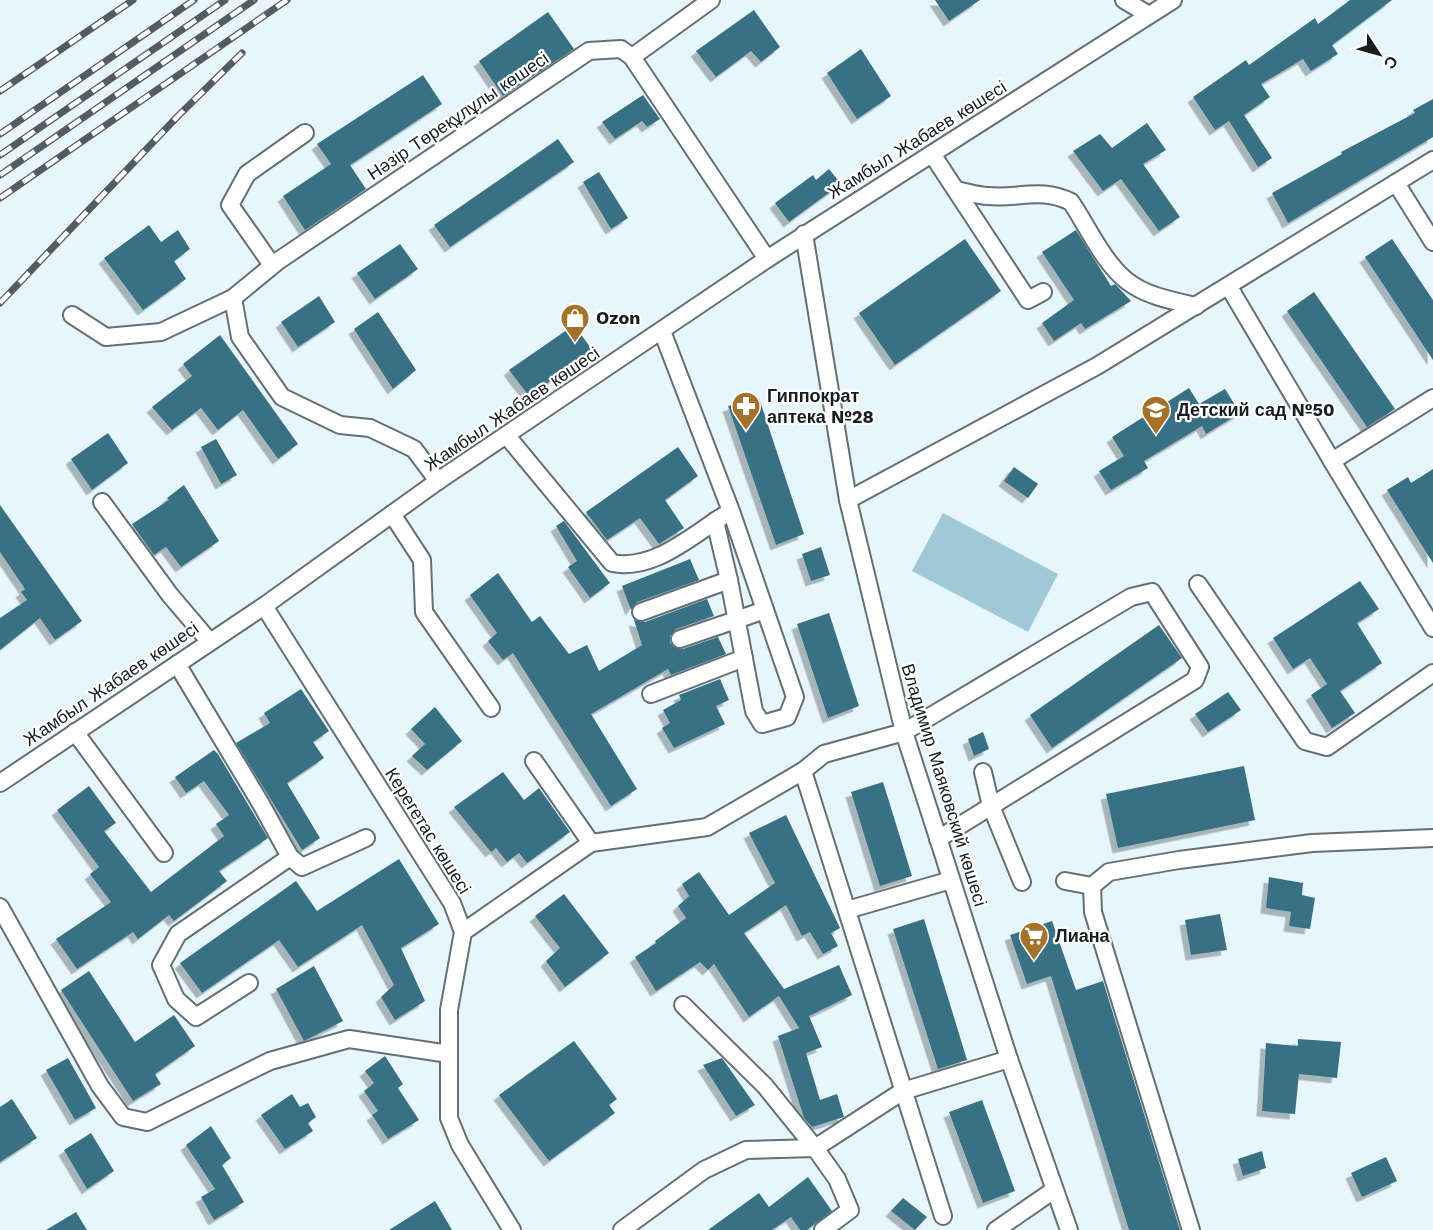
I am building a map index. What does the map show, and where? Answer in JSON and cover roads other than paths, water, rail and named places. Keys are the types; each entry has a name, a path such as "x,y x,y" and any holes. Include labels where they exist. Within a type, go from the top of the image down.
{"street":[{"path":"1124,0 1149,15"},
{"name":"Жамбыл Жабаев көшесі","path":"0,783 264,606 438,481 804,234 1173,0"},
{"path":"704,3 632,57 767,260"},
{"name":"Нәзір Төреқұлұлы көшесі","path":"72,315 106,337 161,332 232,298 272,265 589,51 621,49 632,57"},
{"path":"272,265 230,205 247,174 305,133"},
{"path":"932,154 1029,300 1043,292"},
{"path":"848,500 1097,366 1433,160"},
{"path":"1396,183 1433,242"},
{"path":"956,190 988,196 1046,192 1061,197 1071,202 1110,263 1127,281 1156,296 1196,306"},
{"name":"Владимир Маяковский көшесі","path":"804,234 848,500 904,732 1009,1059 1069,1230"},
{"path":"1229,286 1433,628"},
{"path":"232,298 240,337 282,397 340,425 370,428 414,449 438,481"},
{"path":"662,331 731,511 795,698 787,717 762,724 754,711 729,580 715,521"},
{"path":"1332,461 1433,398"},
{"path":"507,436 612,563 628,566 659,557 731,511"},
{"path":"102,502 170,595 210,642"},
{"path":"392,514 422,560 424,612 491,708"},
{"path":"641,612 729,580"},
{"path":"1198,584 1305,741 1327,747 1433,673"},
{"path":"512,1230 460,1145 449,1118 449,1010 463,932 591,843 707,827 803,771 825,754 904,732 1131,597 1152,592 1200,667 1195,680 938,839"},
{"name":"Керегетас көшесі","path":"264,606 452,903 463,932"},
{"path":"680,639 765,610"},
{"path":"651,694 744,658"},
{"path":"177,664 290,857 302,867 366,838"},
{"path":"75,732 164,853"},
{"path":"534,761 591,843"},
{"path":"803,771 943,1216"},
{"path":"983,772 991,806 1022,882"},
{"path":"1065,881 1092,886 1109,872 1179,860 1312,843 1433,838"},
{"path":"249,983 196,1017 176,999 161,965 178,934 290,857"},
{"path":"847,910 951,880"},
{"path":"1092,886 1093,912 1191,1230"},
{"path":"0,907 100,1086 123,1117 147,1122 270,1061 349,1039 449,1054"},
{"path":"683,1005 765,1086 837,1179 850,1210 823,1230"},
{"path":"622,1230 704,1170 746,1150 815,1148 903,1091 1009,1059"},
{"path":"996,1230 1054,1190"}],"railway":[{"path":"0,91 133,0"},
{"path":"0,134 194,0"},
{"path":"0,155 225,0"},
{"path":"0,175 254,0"},
{"path":"0,198 287,0"},
{"path":"0,303 178,116 242,53"}],"place":[{"name":"Ozon","path":"575,344"},
{"name":"Гиппократ аптека №28","path":"746,432"},
{"name":"Детский сад №50","path":"1156,436"},
{"name":"Лиана","path":"1034,962"}]}
